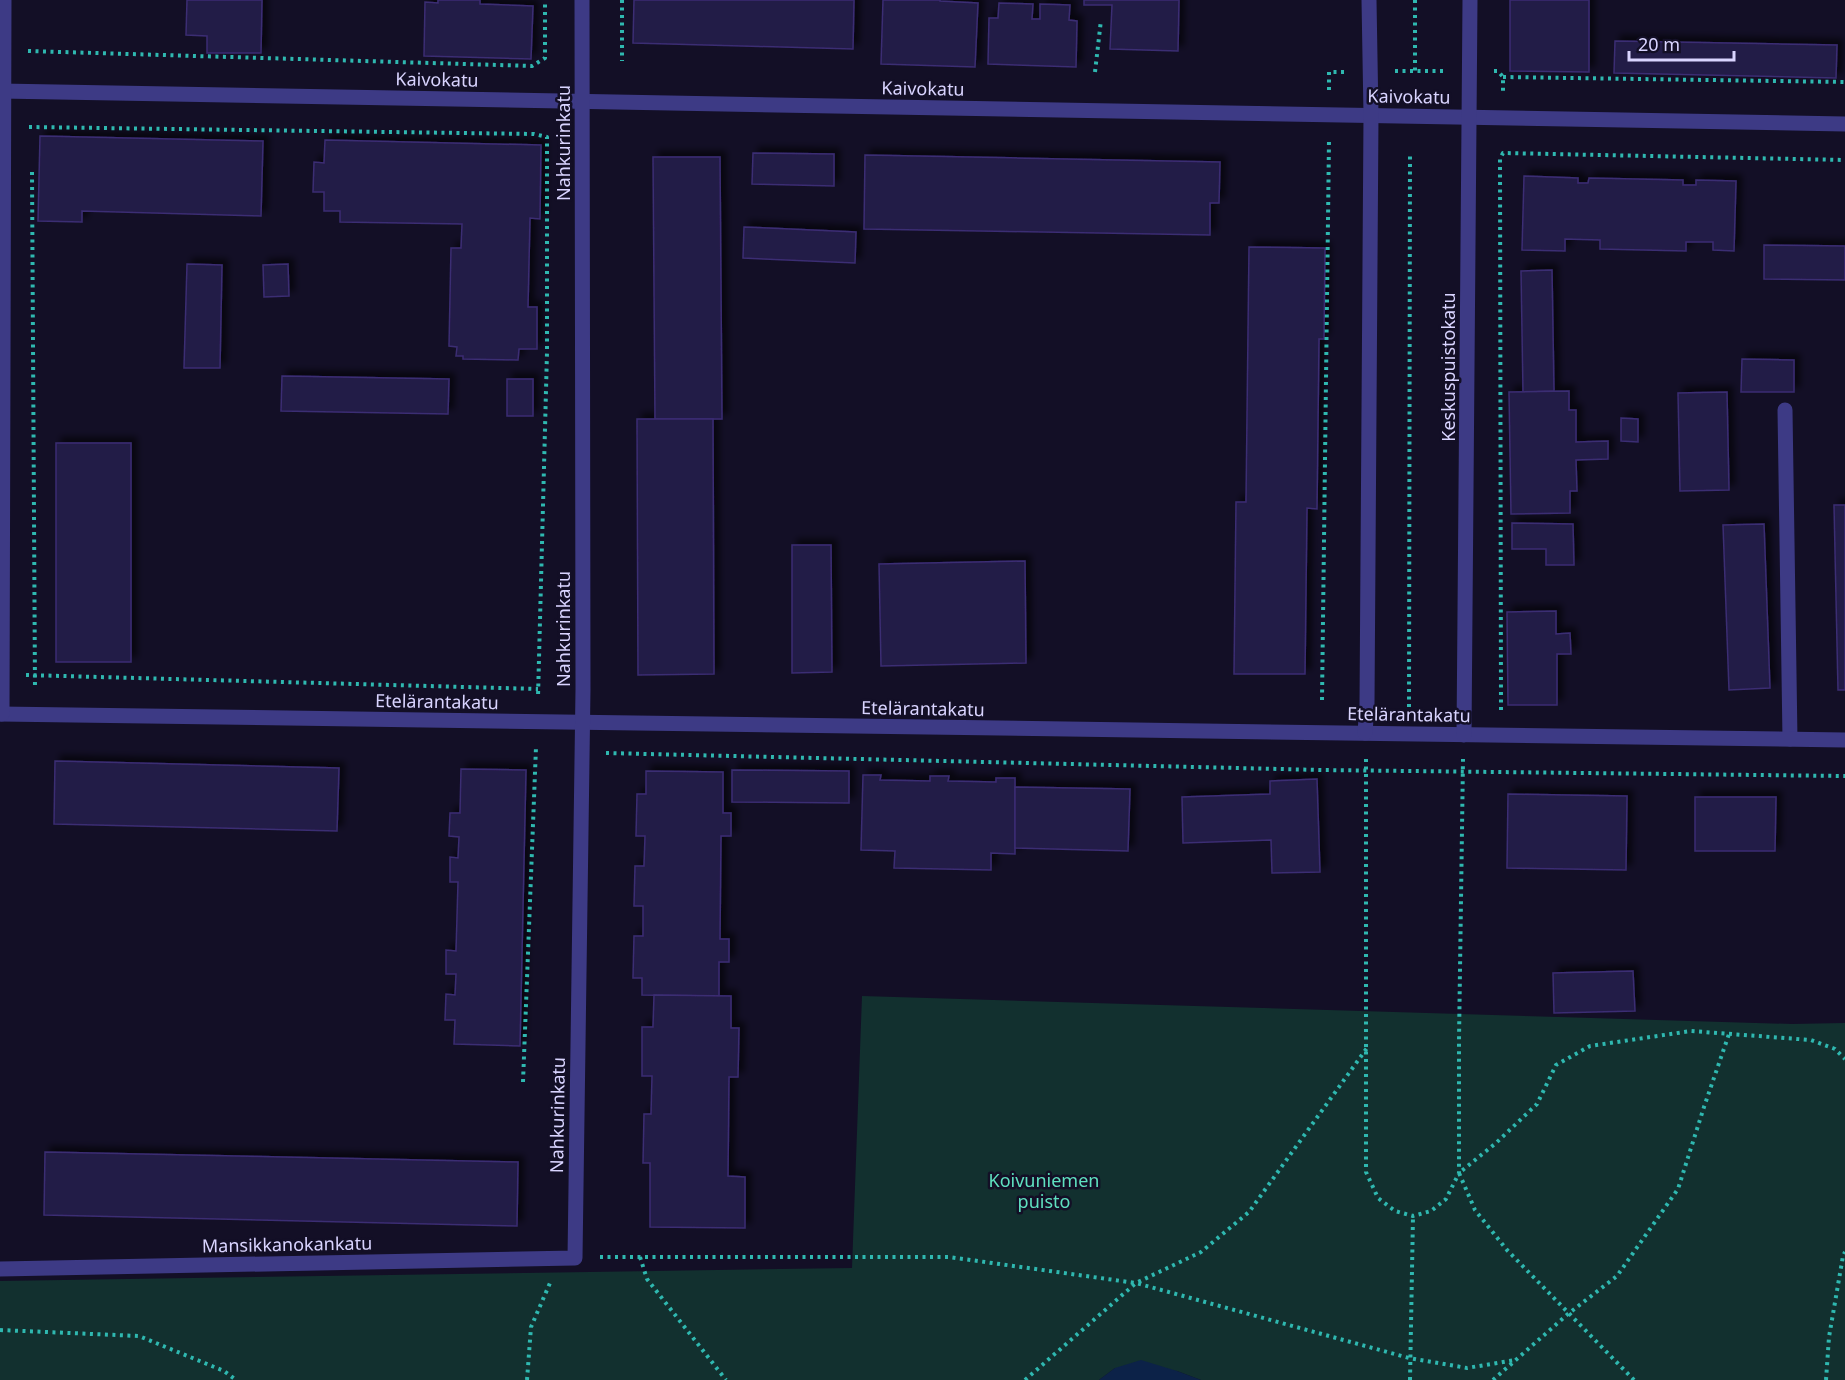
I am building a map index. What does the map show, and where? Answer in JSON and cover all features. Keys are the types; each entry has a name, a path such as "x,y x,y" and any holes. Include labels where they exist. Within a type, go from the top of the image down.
{"street":[{"path":"1,714 4,0"},
{"name":"Nahkurinkatu","path":"567,1258 582,753 582,0"},
{"path":"1365,733 1371,115 1369,0"},
{"name":"Keskuspuistokatu","path":"1464,735 1470,0"},
{"name":"Kaivokatu","path":"2,91 1845,124"},
{"path":"1785,410 1790,739"},
{"name":"Etelärantakatu","path":"1,714 1845,740"},
{"name":"Mansikkanokankatu","path":"0,1269 567,1258"}],"path":[{"path":"4,51 532,66 545,58 544,0"},
{"path":"622,0 622,61"},
{"path":"1415,0 1415,71"},
{"path":"1095,72 1101,20"},
{"path":"31,41 32,92"},
{"path":"1322,700 1329,72 1498,71 1503,77 1503,153 1500,159 1501,773"},
{"path":"1503,77 1845,82"},
{"path":"4,129 24,129 32,126 534,134 547,137 546,364 538,689 523,1082"},
{"path":"32,126 32,138"},
{"path":"1503,153 1845,160"},
{"path":"1409,707 1410,155"},
{"path":"32,162 35,715"},
{"path":"2,675 538,689"},
{"path":"1365,733 1366,1172 1378,1198 1395,1210 1413,1216 1431,1211 1446,1198 1459,1173 1496,1143 1537,1104 1556,1065 1590,1046 1691,1031 1811,1040 1835,1049 1845,1059"},
{"path":"1464,735 1459,1173 1475,1210 1507,1250 1634,1380"},
{"path":"582,753 1501,773 1845,776"},
{"path":"1493,1380 1568,1314 1617,1276 1678,1189 1730,1034"},
{"path":"1025,1380 1136,1283 1200,1252 1250,1212 1367,1047"},
{"path":"1410,1380 1413,1216"},
{"path":"1826,1380 1829,1337 1845,1252"},
{"path":"640,1257 647,1279 726,1380"},
{"path":"527,1380 531,1327 567,1258 949,1257 1136,1283 1409,1358 1467,1368 1515,1360"},
{"path":"0,1330 139,1336 224,1371 236,1380"}],"green space":[{"name":"Koivuniemen puisto","path":"862,996 1792,1024 1845,1023 1845,1380 1201,1380 1177,1371 1115,1368 1099,1380 0,1380 0,1281 852,1268"}],"water":[{"path":"1141,1360 1201,1380 1099,1380 1115,1368"}],"building":[{"path":"187,0 262,0 261,53 207,53 207,36 186,35"},
{"path":"438,0 480,0 480,4 533,6 531,59 424,56 425,2 438,3"},
{"path":"634,0 854,0 853,49 633,43"},
{"path":"883,0 978,3 975,67 881,64"},
{"path":"1084,0 1179,0 1178,51 1110,49 1112,5 1084,5"},
{"path":"1510,0 1589,0 1589,72 1510,71"},
{"path":"999,3 1033,4 1032,19 1040,19 1040,4 1070,5 1069,20 1077,21 1076,67 988,64 989,18 998,18"},
{"path":"1615,41 1837,45 1836,78 1614,73"},
{"path":"40,136 263,141 261,216 82,211 82,222 38,221"},
{"path":"325,140 541,145 540,219 530,218 528,307 537,307 537,349 519,349 518,360 463,359 463,356 456,356 457,347 449,346 451,248 461,248 462,224 340,222 340,211 324,211 324,192 313,192 314,162 324,163"},
{"path":"753,153 834,154 834,186 752,184"},
{"path":"865,155 1220,162 1219,203 1210,203 1210,235 864,229"},
{"path":"653,157 720,157 722,419 655,419"},
{"path":"1524,176 1578,178 1578,183 1588,183 1589,178 1683,180 1683,185 1696,185 1696,180 1736,181 1734,251 1713,250 1713,242 1686,242 1686,251 1600,249 1600,240 1565,239 1565,251 1522,250"},
{"path":"744,227 856,232 855,263 743,258"},
{"path":"1764,245 1845,246 1845,280 1764,279"},
{"path":"1249,247 1325,248 1324,339 1319,339 1317,509 1307,508 1305,674 1234,674 1236,502 1246,502"},
{"path":"187,264 222,265 220,368 184,368"},
{"path":"288,264 289,296 264,297 263,265"},
{"path":"1552,270 1554,391 1523,392 1521,271"},
{"path":"1742,359 1794,360 1794,392 1741,392"},
{"path":"282,376 449,379 448,414 281,411"},
{"path":"507,379 533,379 533,416 507,416"},
{"path":"1569,391 1569,410 1576,410 1576,442 1608,441 1608,459 1576,460 1577,491 1570,491 1570,513 1511,514 1509,392"},
{"path":"1727,392 1729,490 1680,491 1678,393"},
{"path":"1621,418 1638,419 1638,442 1621,441"},
{"path":"637,419 713,419 714,674 638,675"},
{"path":"56,443 131,443 131,662 56,662"},
{"path":"1834,505 1845,505 1845,690 1838,690"},
{"path":"1512,523 1573,524 1574,565 1546,565 1546,549 1512,549"},
{"path":"1764,524 1770,688 1729,690 1723,525"},
{"path":"792,545 831,545 832,672 792,673"},
{"path":"1025,561 1026,663 881,666 879,564"},
{"path":"1556,611 1556,634 1570,633 1571,654 1557,654 1557,705 1508,705 1507,612"},
{"path":"55,761 339,768 337,831 54,824"},
{"path":"461,769 526,770 520,1046 454,1044 455,1020 445,1020 446,994 455,995 456,974 446,974 446,950 456,951 458,882 450,882 450,857 458,858 459,837 449,836 450,813 460,813"},
{"path":"732,770 849,771 849,803 732,802"},
{"path":"646,771 723,772 723,813 731,813 731,836 721,836 720,939 729,939 729,962 719,962 719,996 642,995 642,978 633,978 634,936 643,936 643,906 634,906 635,866 644,866 645,836 636,836 637,794 646,794"},
{"path":"863,775 881,775 880,780 930,781 930,776 949,776 948,781 996,782 996,778 1015,778 1015,854 991,853 991,870 894,868 895,851 861,850"},
{"path":"1317,779 1320,872 1272,873 1271,840 1183,843 1182,797 1270,794 1270,781"},
{"path":"1015,787 1130,789 1128,851 1015,848"},
{"path":"1508,794 1627,796 1626,870 1507,868"},
{"path":"1695,797 1776,797 1775,851 1695,851"},
{"path":"1633,971 1635,1011 1554,1013 1553,973"},
{"path":"654,995 731,996 731,1028 739,1028 738,1077 729,1077 728,1176 745,1177 745,1228 650,1227 650,1163 643,1163 644,1114 651,1114 652,1076 642,1076 642,1027 653,1027"},
{"path":"45,1152 518,1162 517,1226 44,1215"}]}
